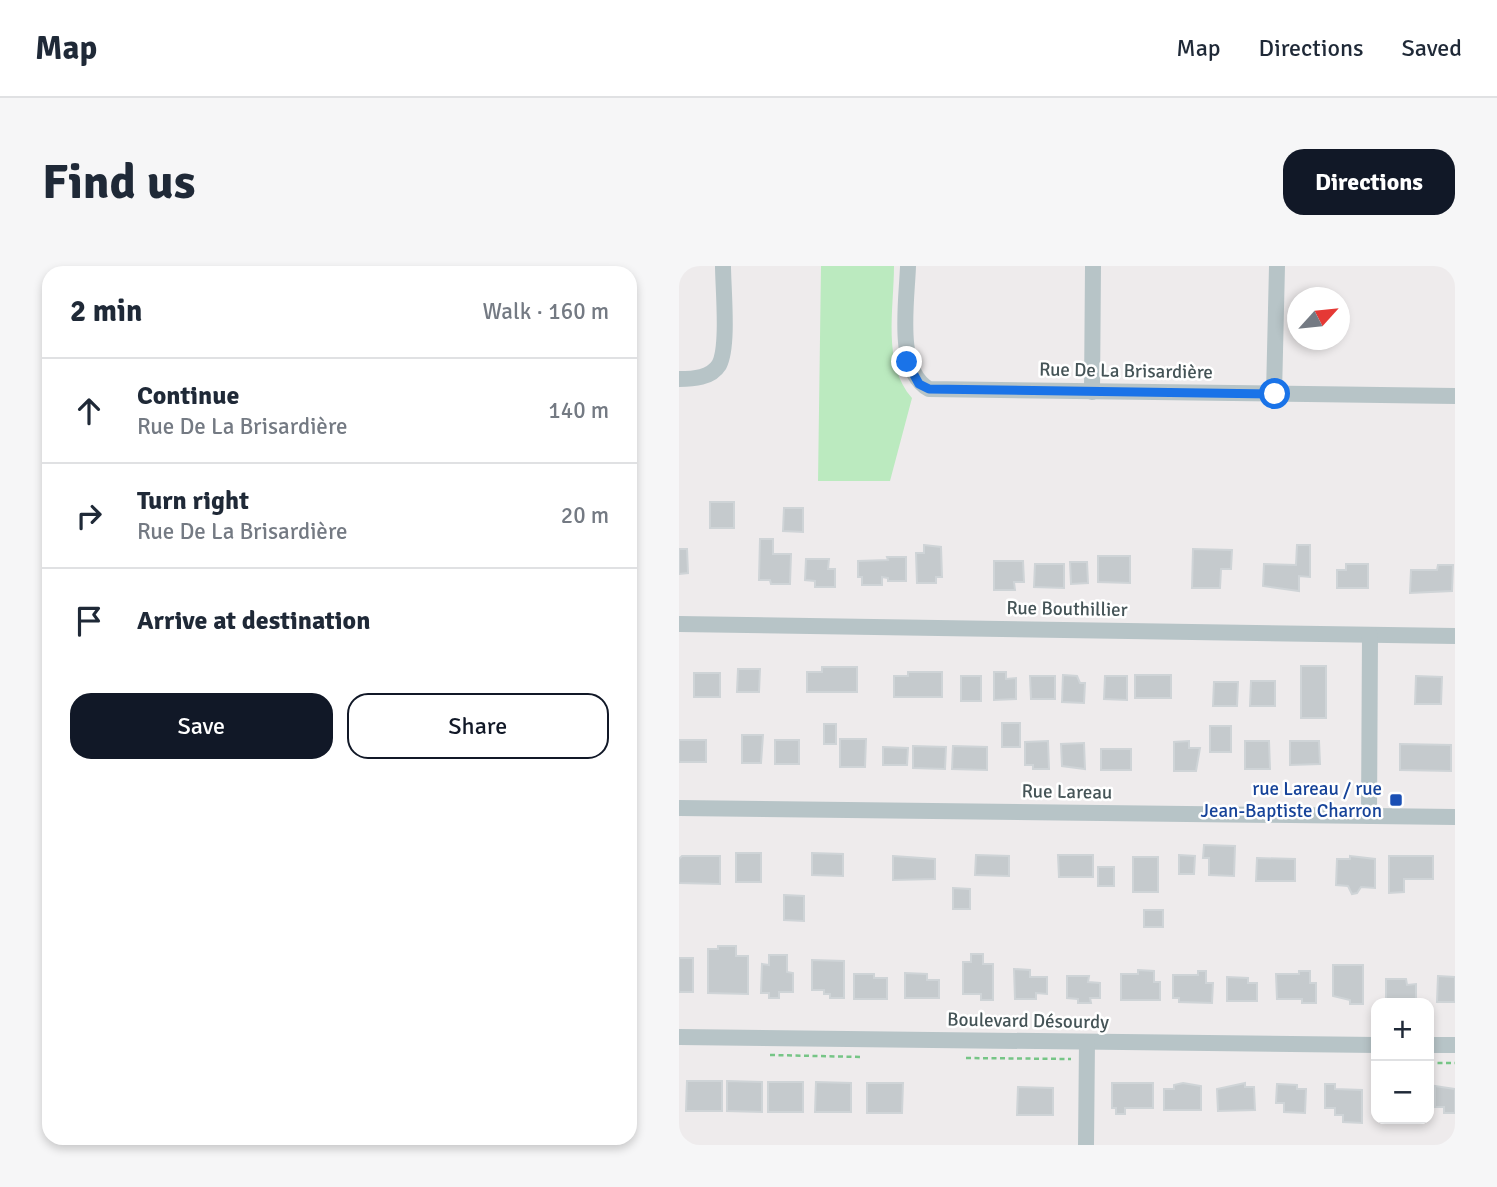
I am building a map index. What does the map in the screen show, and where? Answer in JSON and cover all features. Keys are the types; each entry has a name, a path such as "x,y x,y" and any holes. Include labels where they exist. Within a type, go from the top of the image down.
{"street":[{"path":"679,379 695,379 711,373 719,365 723,351 723,266"},
{"name":"Rue De La Brisardière","path":"908,266 907,362 919,384 929,389 1455,396"},
{"path":"1092,392 1093,266"},
{"path":"1275,394 1277,266"},
{"name":"Rue Bouthillier","path":"679,624 1455,636"},
{"path":"1369,816 1370,635"},
{"name":"Rue Lareau","path":"679,808 1455,817"},
{"name":"Boulevard Désourdy","path":"679,1037 1371,1045"},
{"path":"1086,1145 1087,1042"},
{"path":"1434,1045 1455,1045"}],"path":[{"path":"1434,1063 1455,1063"}],"green space":[{"path":"821,266 894,266 893,353 903,384 912,398 890,481 818,481"}],"building":[{"path":"710,502 734,502 734,528 710,528"},
{"path":"784,508 803,508 803,532 783,531"},
{"path":"760,539 773,539 773,554 791,554 790,584 771,584 770,580 759,580"},
{"path":"924,545 941,547 942,577 936,577 936,583 917,583 916,553 924,553"},
{"path":"1297,545 1310,545 1310,577 1299,576 1299,591 1263,586 1264,564 1296,565"},
{"path":"679,549 687,549 688,573 679,574"},
{"path":"1193,549 1232,550 1231,569 1221,569 1220,588 1192,588"},
{"path":"1098,556 1130,556 1130,583 1098,582"},
{"path":"887,557 906,557 906,581 888,581 888,578 882,577 882,585 862,585 862,577 858,577 858,561 888,560"},
{"path":"806,559 829,559 828,569 835,569 835,587 815,587 815,581 805,580"},
{"path":"994,561 1023,561 1024,582 1014,582 1015,590 994,590"},
{"path":"1070,562 1087,562 1088,583 1071,584"},
{"path":"1035,564 1064,564 1064,588 1034,587"},
{"path":"1346,564 1368,564 1368,588 1337,588 1337,570 1346,570"},
{"path":"1438,565 1453,565 1452,591 1410,593 1411,570 1437,570"},
{"path":"1301,666 1326,666 1326,718 1301,718"},
{"path":"822,667 857,667 857,692 807,692 807,672 822,672"},
{"path":"738,669 760,669 759,692 737,692"},
{"path":"908,672 942,672 942,697 894,697 894,676 908,676"},
{"path":"994,672 1006,672 1006,679 1016,678 1016,699 994,700"},
{"path":"694,673 720,673 720,697 694,697"},
{"path":"1063,675 1077,676 1080,683 1085,683 1084,703 1062,702"},
{"path":"1135,675 1171,675 1171,698 1135,698"},
{"path":"961,676 981,676 981,701 961,701"},
{"path":"1030,676 1055,676 1055,699 1031,699"},
{"path":"1105,676 1127,676 1127,700 1104,699"},
{"path":"1416,676 1442,677 1441,704 1415,704"},
{"path":"1251,681 1275,681 1275,706 1250,706"},
{"path":"1214,682 1238,682 1237,706 1213,706"},
{"path":"1002,723 1020,723 1020,747 1002,747"},
{"path":"824,724 836,724 836,744 824,744"},
{"path":"1210,726 1231,726 1231,752 1210,752"},
{"path":"742,735 763,735 761,763 742,763"},
{"path":"840,739 866,739 865,767 840,767"},
{"path":"679,740 706,740 706,762 679,762"},
{"path":"775,740 799,740 799,764 775,764"},
{"path":"1048,741 1049,769 1033,769 1033,765 1025,765 1025,742"},
{"path":"1189,741 1189,748 1200,748 1196,771 1174,771 1174,742"},
{"path":"1245,741 1269,741 1270,769 1245,769"},
{"path":"1290,741 1319,741 1320,764 1290,765"},
{"path":"1084,743 1085,769 1062,766 1061,744"},
{"path":"1400,744 1451,745 1451,771 1400,770"},
{"path":"913,746 946,747 945,769 913,768"},
{"path":"953,746 987,747 987,770 952,769"},
{"path":"883,747 908,748 907,765 883,765"},
{"path":"1101,749 1131,749 1131,770 1101,770"},
{"path":"1204,845 1235,846 1234,876 1209,875 1209,858 1203,858"},
{"path":"736,853 761,853 761,882 736,882"},
{"path":"812,853 843,854 843,876 812,875"},
{"path":"976,855 1009,856 1009,876 975,875"},
{"path":"1058,855 1093,855 1093,877 1059,877"},
{"path":"1179,855 1195,856 1194,874 1179,874"},
{"path":"682,856 720,856 720,884 679,883 679,859"},
{"path":"893,856 935,859 935,879 893,880"},
{"path":"1350,856 1375,859 1375,888 1361,887 1357,893 1352,894 1348,886 1336,885 1337,859 1350,859"},
{"path":"1389,856 1433,856 1433,879 1404,879 1404,892 1389,893"},
{"path":"1133,857 1158,857 1158,892 1133,892"},
{"path":"1257,858 1295,859 1295,881 1256,881"},
{"path":"1098,867 1114,867 1114,886 1098,886"},
{"path":"953,888 970,889 970,909 953,909"},
{"path":"784,895 804,896 804,921 784,920"},
{"path":"1144,910 1163,910 1163,927 1144,927"},
{"path":"718,946 736,946 736,956 748,956 748,994 708,993 708,949 718,949"},
{"path":"971,954 983,954 983,964 993,964 993,1000 981,1000 981,994 963,994 963,962 971,962"},
{"path":"769,955 787,955 787,972 793,973 793,992 779,992 779,998 769,998 769,993 761,993 762,964 769,965"},
{"path":"679,958 693,958 693,992 679,992"},
{"path":"812,960 844,961 844,998 830,998 830,994 824,994 824,990 812,990"},
{"path":"1333,965 1363,965 1363,1004 1350,1004 1350,1000 1333,996"},
{"path":"1014,969 1030,970 1030,977 1047,977 1047,994 1036,993 1036,999 1015,999"},
{"path":"1138,970 1154,971 1154,982 1160,982 1160,1000 1121,1000 1121,974 1138,974"},
{"path":"1198,971 1206,971 1206,983 1213,983 1212,1003 1179,1002 1179,998 1173,998 1173,975 1198,975"},
{"path":"1299,971 1310,971 1310,983 1316,983 1316,1003 1302,1003 1302,999 1277,999 1276,974 1299,974"},
{"path":"905,973 927,974 927,980 939,980 939,998 905,998"},
{"path":"854,974 874,974 874,978 887,978 887,999 854,999"},
{"path":"1067,976 1089,976 1088,982 1100,983 1100,998 1090,998 1091,1003 1078,1003 1078,999 1067,998"},
{"path":"1438,976 1455,977 1455,1002 1437,1002"},
{"path":"1227,977 1248,978 1248,983 1257,983 1257,1001 1227,1001"},
{"path":"1386,979 1406,979 1407,985 1416,984 1416,998 1386,998"},
{"path":"687,1081 722,1081 722,1111 686,1111"},
{"path":"727,1081 762,1082 762,1112 727,1111"},
{"path":"768,1082 803,1082 803,1112 768,1112"},
{"path":"816,1082 851,1083 851,1112 815,1112"},
{"path":"867,1083 903,1083 902,1113 867,1113"},
{"path":"1112,1083 1153,1083 1153,1108 1125,1108 1125,1114 1116,1114 1116,1108 1112,1108"},
{"path":"1183,1083 1201,1086 1201,1110 1164,1110 1164,1089 1174,1089 1174,1085"},
{"path":"1245,1083 1245,1087 1254,1087 1255,1110 1218,1111 1217,1089"},
{"path":"1277,1084 1297,1085 1297,1089 1306,1089 1305,1113 1284,1112 1284,1103 1276,1103"},
{"path":"1325,1084 1335,1084 1335,1089 1362,1090 1362,1123 1343,1122 1343,1115 1335,1115 1335,1108 1325,1108"},
{"path":"1435,1086 1455,1089 1455,1113 1444,1113 1444,1107 1435,1107"},
{"path":"1018,1087 1053,1088 1053,1115 1017,1115"}],"place":[{"name":"rue Lareau / rue Jean-Baptiste Charron","path":"1396,800"}],"route":[{"path":"907,362 919,384 929,389 1275,394"}]}
